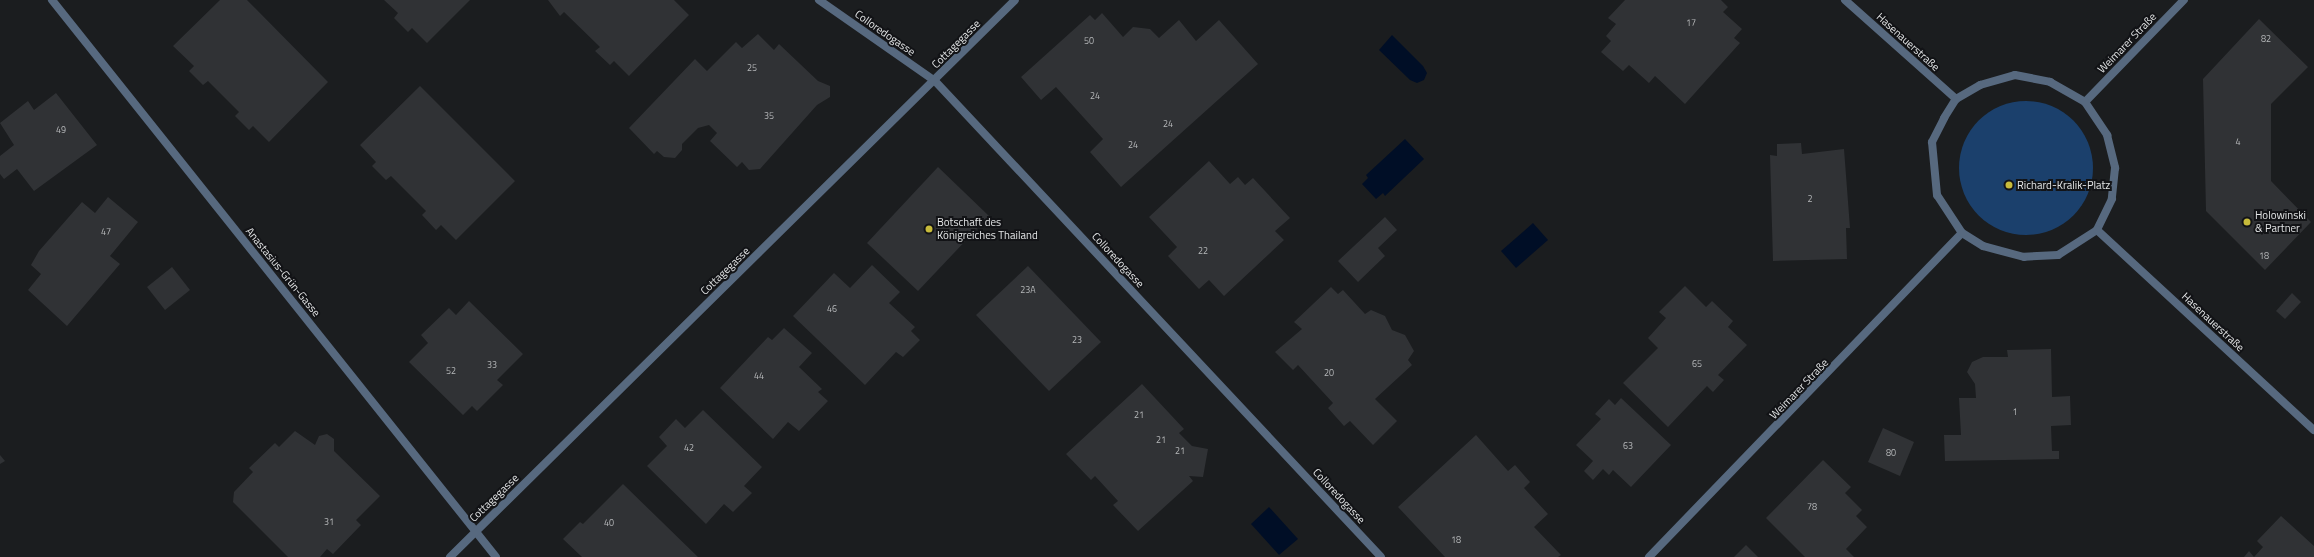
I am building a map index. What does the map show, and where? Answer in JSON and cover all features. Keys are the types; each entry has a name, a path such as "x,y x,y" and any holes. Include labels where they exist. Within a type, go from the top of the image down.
{"street":[{"name":"Anastasius-Grün-Gasse","path":"52,0 496,557"},
{"name":"Colloredogasse","path":"819,0 935,81 1381,557"},
{"name":"Cottagegasse","path":"450,557 935,81 1015,0"},
{"name":"Hasenauerstraße","path":"1845,0 1956,99"},
{"name":"Weimarer Straße","path":"2085,102 2184,0"},
{"path":"2015,75 2050,82 2085,102 2107,135 2115,168 2112,199 2097,230 2071,250 2040,258 2004,253 1962,233 1937,195 1932,168 1932,142 1956,99 1980,85 2015,75"},
{"name":"Hasenauerstraße","path":"2097,230 2314,430"},
{"name":"Weimarer Straße","path":"1649,557 1962,233"}],"shaded area":[{"path":"1392,35 1423,66 1427,73 1424,80 1417,83 1410,80 1379,50"},
{"path":"2033,101 2058,109 2078,126 2088,142 2092,155 2092,181 2088,194 2082,205 2068,220 2052,230 2039,234 2019,235 1994,227 1974,210 1964,194 1960,181 1959,161 1967,136 1984,116 2000,106 2013,102"},
{"path":"1405,139 1424,159 1385,196 1383,193 1376,199 1362,184 1368,178 1366,175"},
{"path":"1533,223 1548,240 1516,268 1501,251"},
{"path":"1269,507 1298,539 1279,555 1251,524"}],"building":[{"path":"220,0 247,0 328,82 269,142 253,126 249,130 235,116 239,112 208,81 203,85 189,71 194,66 173,46"},
{"path":"384,0 470,0 427,43 412,28 408,32 394,18 398,13"},
{"path":"548,0 674,0 689,15 629,76 614,61 610,65 595,51 600,47 564,12 560,16"},
{"path":"1625,0 1721,0 1728,7 1723,12 1742,29 1734,38 1740,43 1685,104 1655,76 1649,83 1629,65 1623,71 1601,52 1611,41 1606,36 1616,24 1608,18"},
{"path":"1102,13 1123,37 1133,27 1150,29 1159,38 1179,20 1196,41 1219,20 1258,64 1121,187 1090,152 1103,139 1056,87 1041,100 1021,77 1090,15 1095,20"},
{"path":"2259,19 2308,67 2271,104 2271,181 2311,222 2265,270 2206,211 2203,79"},
{"path":"758,34 774,50 779,44 818,81 830,86 830,97 817,105 760,169 749,170 742,162 737,167 710,141 717,133 709,125 698,128 682,144 682,150 675,158 664,157 657,151 654,154 629,128 695,59 707,71 736,42 742,48"},
{"path":"420,86 515,181 456,240 441,225 436,230 422,215 426,211 391,176 386,180 372,166 376,162 360,145"},
{"path":"56,93 97,145 34,191 17,169 4,179 0,174 0,156 14,145 0,123 28,101 34,110"},
{"path":"1801,143 1802,154 1844,149 1850,228 1846,228 1847,259 1773,261 1770,155 1777,156 1777,144"},
{"path":"1209,161 1230,184 1238,177 1245,185 1253,178 1290,218 1275,231 1284,240 1224,296 1209,280 1199,289 1168,256 1177,247 1149,217"},
{"path":"938,167 989,216 918,291 867,243"},
{"path":"108,197 138,222 110,256 120,264 67,326 28,290 41,274 31,265 39,251 82,202 95,213"},
{"path":"1385,217 1397,230 1378,248 1385,256 1358,282 1338,261"},
{"path":"872,265 900,292 889,303 915,327 911,331 920,340 903,357 896,352 865,385 793,316 834,273 850,288"},
{"path":"1028,266 1101,342 1049,391 976,315"},
{"path":"172,267 190,290 165,310 147,287"},
{"path":"1685,286 1706,307 1712,301 1733,321 1728,327 1747,345 1718,375 1724,380 1713,392 1707,386 1668,427 1623,383 1658,348 1648,338 1666,318 1659,312"},
{"path":"1331,287 1338,294 1343,290 1365,314 1371,310 1385,316 1392,330 1405,335 1414,351 1408,360 1412,365 1375,399 1397,421 1373,445 1350,421 1344,426 1328,408 1333,403 1298,365 1293,370 1275,352 1302,329 1294,322"},
{"path":"2292,293 2301,302 2285,319 2276,311"},
{"path":"469,301 523,354 497,380 503,385 477,411 472,406 463,415 409,362 428,343 421,335 449,308 456,315"},
{"path":"784,328 812,353 799,367 822,389 818,392 828,401 799,431 788,422 773,439 720,388 768,337 772,340"},
{"path":"2051,349 2052,397 2070,396 2071,425 2051,426 2052,451 2059,451 2059,459 1945,461 1944,435 1961,435 1959,398 1976,398 1975,384 1967,372 1972,362 1983,357 2008,357 2007,350"},
{"path":"1142,384 1184,429 1179,433 1192,446 1208,449 1203,477 1189,476 1193,481 1138,531 1113,505 1118,501 1095,476 1091,480 1066,454"},
{"path":"1621,398 1671,445 1631,487 1613,470 1609,475 1603,469 1593,480 1584,471 1593,461 1576,445 1601,419 1595,414 1609,399 1615,405"},
{"path":"703,410 762,467 744,486 752,493 733,512 724,504 706,524 647,466 667,446 659,437 676,419 685,428"},
{"path":"1883,428 1914,442 1900,476 1868,462"},
{"path":"295,431 315,445 319,436 327,434 334,439 334,451 380,496 356,520 361,525 333,554 327,549 320,557 288,557 233,502 234,492 253,472 249,468 275,443 279,447"},
{"path":"1476,435 1508,471 1515,465 1530,482 1524,488 1548,514 1534,527 1561,555 1558,557 1445,557 1398,507"},
{"path":"0,455 5,461 0,464"},
{"path":"1823,460 1851,487 1845,493 1862,510 1856,516 1867,527 1846,549 1854,557 1805,557 1766,518"},
{"path":"623,484 698,557 582,557 563,539 580,522 583,524"},
{"path":"2281,516 2314,546 2314,557 2254,557 2263,547 2257,541"},
{"path":"1746,545 1758,557 1734,557"},
{"path":"2249,551 2254,557 2244,557"}],"place":[{"name":"Richard-Kralik-Platz","path":"2009,185"},
{"name":"Holowinski & Partner","path":"2247,222"},
{"name":"Botschaft des Königreiches Thailand","path":"929,229"}]}
